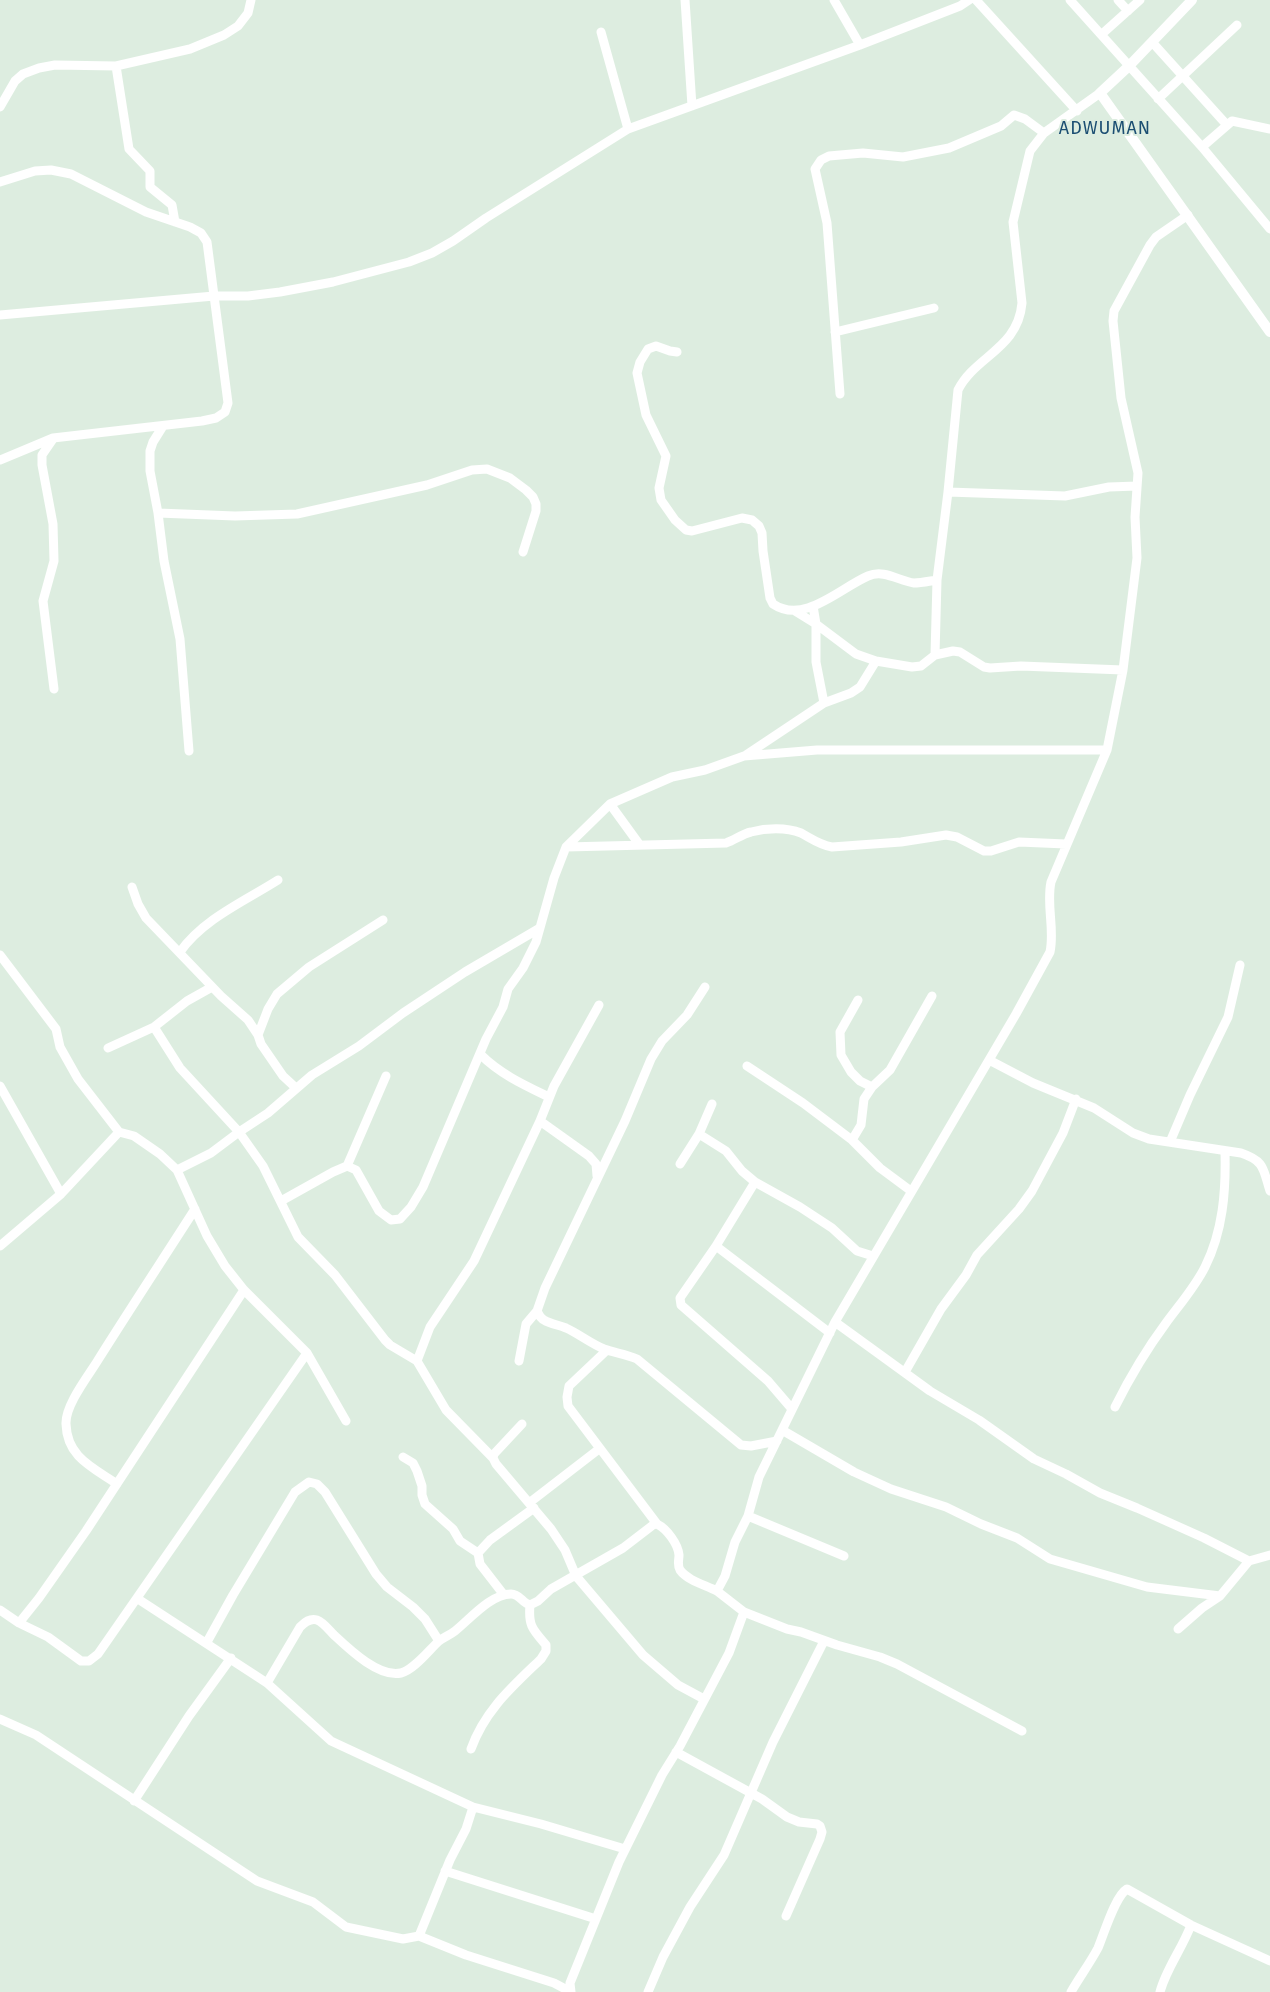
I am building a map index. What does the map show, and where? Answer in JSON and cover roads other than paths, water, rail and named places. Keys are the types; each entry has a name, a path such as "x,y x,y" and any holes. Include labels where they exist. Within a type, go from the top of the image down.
{"street":[{"path":"0,107 15,81 23,74 39,68 55,65 116,66 190,49 224,35 238,26 248,12 251,0"},
{"path":"685,0 692,106"},
{"path":"834,0 860,45"},
{"path":"0,316 214,296 248,296 306,287 384,269 432,253 628,129 860,45 960,6 969,0"},
{"path":"976,0 1077,110"},
{"path":"1070,0 1202,147 1270,229"},
{"path":"1118,0 1128,11"},
{"path":"1102,34 1140,0"},
{"path":"935,655 937,580 958,390 963,380 1000,347 1015,328 1022,311 1013,222 1030,151 1044,134 1100,93 1129,66 1192,0"},
{"path":"1158,99 1237,25"},
{"path":"601,32 628,129"},
{"path":"1152,42 1226,124"},
{"path":"116,66 129,149 150,171 150,187 172,205 175,222"},
{"path":"1100,93 1270,332"},
{"path":"840,394 826,223 815,169 821,160 829,156 863,153 903,157 949,148 1001,126 1014,115 1025,120 1044,134"},
{"path":"1202,147 1226,124 1232,121 1270,129"},
{"path":"0,180 35,171 52,170 71,174 146,212 190,227 201,233 207,242 228,403 225,412 216,418 53,438 0,460"},
{"path":"717,1591 725,1576 735,1542 748,1516 759,1476 830,1332 1050,952 1052,942 1048,895 1066,844 1108,750 1123,670 1137,558 1135,517 1137,465 1122,398 1113,321 1114,311 1156,237 1188,215"},
{"path":"835,332 934,308"},
{"path":"676,352 670,352 656,346 648,349 640,362 638,373 646,414 666,456 659,488 661,500 674,520 686,530 692,531 742,518 752,520 759,526 762,533 763,551 773,604 780,608 795,611 856,654 876,661 921,666 935,655 953,651 960,652 984,667 990,668 1021,666 1123,670"},
{"path":"163,426 150,451 150,471 164,561 180,639 189,751"},
{"path":"53,438 42,455 42,465 54,532 54,561 43,601 54,689"},
{"path":"158,513 235,516 297,514 426,485 472,470 487,468 510,478 533,497 536,511 523,552"},
{"path":"948,492 1065,496 1109,488 1137,486"},
{"path":"795,611 813,606 870,575 888,575 916,583 937,580"},
{"path":"813,606 816,624 816,662 824,703"},
{"path":"347,1166 356,1170 379,1211 391,1220 400,1219 411,1207 423,1188 480,1054 503,1007 508,989 530,955 540,928 554,878 566,847 610,804 672,777 705,770 744,756 824,703 851,693 860,687 876,661"},
{"path":"744,756 817,750 1108,750"},
{"path":"610,804 639,844"},
{"path":"566,847 726,843 749,832 766,829 786,829 799,832 823,846 832,847 901,842 946,835 956,837 984,851 991,851 1019,842 1066,844"},
{"path":"180,952 190,939 211,921 278,880"},
{"path":"132,887 138,904 146,918 248,1020 258,1035 261,1044 283,1076 296,1088"},
{"path":"258,1035 268,1009 278,994 309,967 383,920"},
{"path":"177,1170 210,1153 268,1113 312,1075 359,1046 403,1013 466,972 540,928"},
{"path":"0,955 56,1029 60,1047 78,1079 119,1132 134,1136 160,1154 177,1170 207,1236 225,1266 244,1290 307,1353 346,1421"},
{"path":"1170,1142 1190,1095 1228,1018 1240,965"},
{"path":"108,1048 154,1027 187,1000 212,986"},
{"path":"519,1362 526,1324 537,1310 545,1288 652,1058 662,1042 687,1015 705,987"},
{"path":"852,1140 861,1125 864,1099 872,1087 890,1070 932,996"},
{"path":"858,1000 840,1032 841,1055 851,1072 860,1081 872,1087"},
{"path":"417,1361 430,1327 474,1261 540,1121 549,1097 599,1006"},
{"path":"154,1027 180,1068 240,1132 262,1166 298,1237 335,1275 385,1340 417,1361 446,1410 493,1458 551,1529 576,1576 643,1655 660,1672 678,1685 704,1699"},
{"path":"480,1054 496,1068 549,1097"},
{"path":"989,1060 1033,1083 1076,1099 1133,1132 1149,1139 1241,1153 1253,1158 1261,1164 1270,1191"},
{"path":"747,1066 803,1103 852,1140 880,1168 911,1191"},
{"path":"281,1202 347,1166 386,1076"},
{"path":"0,1086 61,1194"},
{"path":"904,1372 941,1309 977,1256 1019,1209 1032,1191 1063,1133 1076,1099"},
{"path":"680,1164 699,1134 712,1104"},
{"path":"540,1121 589,1156 596,1164 597,1179"},
{"path":"0,1246 61,1194 119,1132"},
{"path":"699,1134 726,1151 742,1172 755,1182 832,1228 857,1251 873,1256"},
{"path":"1115,1407 1132,1372 1188,1295 1206,1266 1217,1236 1223,1208 1226,1188 1225,1152"},
{"path":"755,1182 716,1246 680,1298 680,1305 768,1381 792,1409"},
{"path":"117,1484 78,1458 73,1451 67,1432 67,1415 77,1394 195,1209"},
{"path":"716,1246 830,1332"},
{"path":"19,1623 39,1598 117,1484 244,1290"},
{"path":"537,1310 540,1317 545,1321 558,1324 591,1344 607,1350 625,1353 637,1360 741,1445 751,1446 776,1441"},
{"path":"836,1322 930,1391 978,1420 1034,1459 1100,1493 1204,1538 1249,1561"},
{"path":"607,1350 570,1386 567,1396 568,1406 657,1524 664,1528 677,1545 678,1566 681,1571 700,1584 717,1591 744,1612 787,1630 880,1657 897,1664 1022,1732"},
{"path":"0,1610 19,1623 48,1637 82,1661 89,1661 98,1654 307,1353"},
{"path":"493,1458 494,1454 522,1424"},
{"path":"782,1430 869,1479 892,1489 946,1507 981,1524 1017,1538 1050,1559 1148,1587 1220,1596"},
{"path":"478,1553 490,1540 599,1449"},
{"path":"403,1457 412,1463 417,1471 425,1504 453,1529 460,1541 478,1553 480,1564 504,1595"},
{"path":"207,1642 294,1492 309,1482 317,1484 325,1492 376,1574 387,1588 413,1607 425,1619 439,1641"},
{"path":"748,1516 844,1556"},
{"path":"530,1605 538,1601 551,1589 623,1548 657,1524"},
{"path":"1178,1630 1202,1608 1220,1596 1249,1561 1270,1555"},
{"path":"267,1683 300,1627 311,1620 321,1622 346,1646 374,1667 392,1674 403,1673 439,1641 455,1631 468,1618 498,1597 517,1595 526,1604 530,1605"},
{"path":"138,1599 207,1642 267,1683 331,1741 472,1807 541,1824 625,1849"},
{"path":"471,1749 478,1729 495,1705 546,1652 546,1645 532,1629 528,1619 530,1605"},
{"path":"0,1720 36,1735 263,1884 313,1902 346,1927 404,1939 419,1936 466,1955 554,1983 571,1992 570,1983 625,1849 662,1775 729,1653 744,1612"},
{"path":"648,1992 663,1957 690,1907 724,1855 772,1742 824,1641"},
{"path":"134,1801 189,1716 231,1658"},
{"path":"676,1752 798,1822 820,1826 822,1832 820,1839 786,1916"},
{"path":"419,1936 445,1872 466,1829 472,1807"},
{"path":"445,1872 596,1918"},
{"path":"1070,1992 1097,1949 1106,1922 1112,1915 1122,1892 1127,1889 1191,1925 1270,1961"},
{"path":"1160,1992 1163,1981 1185,1942 1191,1925"}],"district":[{"name":"ADWUMAN","path":"1105,129"}]}
